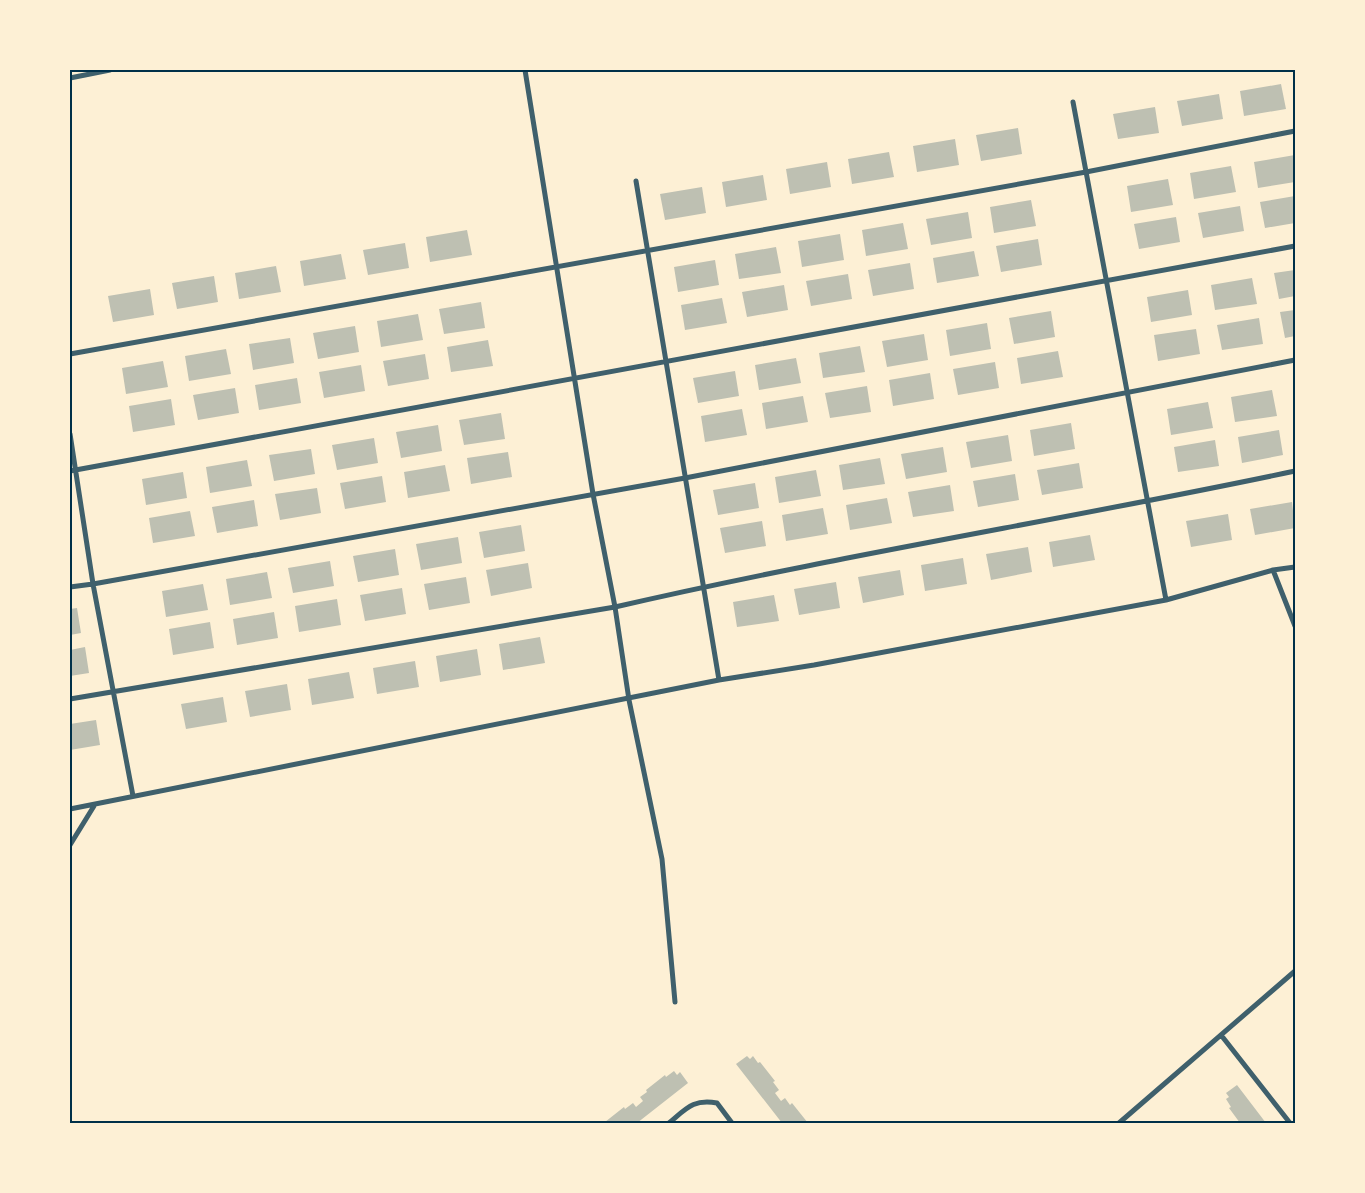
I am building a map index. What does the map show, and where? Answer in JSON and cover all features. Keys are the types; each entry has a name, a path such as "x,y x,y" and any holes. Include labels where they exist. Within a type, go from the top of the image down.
{"street":[{"path":"70,78 110,70"},
{"path":"525,70 576,377 593,494 615,607 629,700 662,859 675,1002"},
{"path":"1073,102 1166,600"},
{"path":"70,354 647,252 1086,172 1295,131"},
{"path":"636,181 719,680"},
{"path":"70,471 1295,246"},
{"path":"70,587 685,478 1295,360"},
{"path":"70,434 93,584 133,796"},
{"path":"70,700 615,607 704,586 1148,502 1295,471"},
{"path":"70,809 94,806 133,796 629,700 719,680 814,665 1166,600 1273,570 1295,567"},
{"path":"1273,570 1295,626"},
{"path":"70,845 94,806"},
{"path":"1119,1123 1295,971"},
{"path":"1221,1035 1290,1123"},
{"path":"669,1123 686,1108 702,1101 717,1104 732,1123"}],"building":[{"path":"1281,84 1286,109 1244,116 1240,91"},
{"path":"1219,94 1223,119 1182,126 1177,101"},
{"path":"1155,107 1159,133 1118,139 1113,114"},
{"path":"1018,128 1022,154 981,161 976,135"},
{"path":"955,139 959,165 917,172 913,146"},
{"path":"889,152 894,177 852,184 848,159"},
{"path":"1295,155 1295,182 1258,188 1254,162"},
{"path":"827,162 831,187 790,194 786,169"},
{"path":"1231,166 1236,192 1194,199 1190,173"},
{"path":"763,175 767,200 726,207 722,182"},
{"path":"1168,179 1173,205 1131,212 1127,186"},
{"path":"702,187 706,213 665,220 660,194"},
{"path":"1295,196 1295,223 1265,228 1260,202"},
{"path":"1031,200 1036,226 994,233 990,207"},
{"path":"1240,206 1244,231 1203,238 1198,213"},
{"path":"968,212 972,238 931,245 926,219"},
{"path":"1176,217 1180,242 1139,249 1134,224"},
{"path":"903,223 908,249 866,256 862,230"},
{"path":"467,230 472,255 430,262 426,237"},
{"path":"840,234 844,260 802,267 798,241"},
{"path":"1038,239 1042,265 1001,272 996,246"},
{"path":"405,243 409,268 368,275 363,250"},
{"path":"776,247 781,273 739,279 735,254"},
{"path":"974,251 979,276 937,283 933,258"},
{"path":"341,254 346,279 304,286 300,261"},
{"path":"715,260 719,285 678,292 674,267"},
{"path":"910,263 914,289 873,296 868,270"},
{"path":"276,266 281,292 239,299 235,273"},
{"path":"1295,270 1295,296 1279,299 1274,273"},
{"path":"848,274 852,299 811,306 806,281"},
{"path":"214,276 218,302 177,309 172,283"},
{"path":"1252,278 1257,304 1215,310 1211,285"},
{"path":"784,285 788,310 747,317 742,292"},
{"path":"150,289 154,315 113,322 108,296"},
{"path":"1188,290 1192,315 1151,322 1147,297"},
{"path":"722,298 727,323 685,330 681,305"},
{"path":"481,302 485,328 444,334 439,309"},
{"path":"1295,310 1295,336 1285,338 1280,312"},
{"path":"1051,311 1055,337 1014,344 1009,318"},
{"path":"418,314 423,340 381,347 377,321"},
{"path":"1259,318 1263,344 1222,350 1217,325"},
{"path":"987,323 991,349 950,356 946,330"},
{"path":"355,326 359,352 318,359 313,333"},
{"path":"1196,329 1200,354 1158,361 1154,335"},
{"path":"924,334 928,360 887,367 882,341"},
{"path":"290,338 294,363 253,370 249,344"},
{"path":"488,340 493,366 451,372 447,347"},
{"path":"860,346 865,372 823,378 819,353"},
{"path":"226,349 231,374 189,381 185,356"},
{"path":"1058,351 1063,377 1021,384 1017,358"},
{"path":"425,354 429,379 388,386 383,361"},
{"path":"796,358 801,383 759,390 755,365"},
{"path":"163,361 168,387 126,394 122,368"},
{"path":"995,362 999,388 958,395 953,369"},
{"path":"361,365 365,391 324,398 319,372"},
{"path":"735,371 739,396 698,403 693,378"},
{"path":"930,373 934,399 893,406 889,380"},
{"path":"297,378 301,403 259,410 255,385"},
{"path":"867,386 871,412 830,418 825,393"},
{"path":"235,388 239,413 198,420 193,395"},
{"path":"1272,390 1277,416 1235,422 1231,397"},
{"path":"803,396 808,422 766,429 762,403"},
{"path":"171,399 175,425 133,432 129,406"},
{"path":"1208,402 1213,428 1171,435 1167,409"},
{"path":"742,409 747,435 705,442 701,416"},
{"path":"501,413 505,439 464,445 459,420"},
{"path":"1071,423 1075,449 1034,456 1030,430"},
{"path":"438,425 442,451 401,458 396,432"},
{"path":"1279,430 1283,455 1242,463 1238,437"},
{"path":"1008,435 1012,461 971,468 966,442"},
{"path":"374,438 378,463 337,470 332,445"},
{"path":"1215,440 1219,466 1178,472 1174,447"},
{"path":"943,447 947,472 906,479 901,454"},
{"path":"311,449 315,474 274,481 269,455"},
{"path":"508,452 512,477 471,484 467,458"},
{"path":"880,458 885,484 843,490 839,465"},
{"path":"247,460 252,486 210,493 206,467"},
{"path":"1079,463 1083,488 1042,495 1037,470"},
{"path":"445,465 450,491 408,498 404,472"},
{"path":"816,470 821,496 779,503 775,477"},
{"path":"183,472 187,498 146,505 142,479"},
{"path":"1015,474 1019,500 978,507 973,481"},
{"path":"382,476 386,502 345,509 340,483"},
{"path":"755,483 759,508 718,515 713,490"},
{"path":"950,485 954,511 913,517 908,492"},
{"path":"317,488 321,513 280,520 275,494"},
{"path":"887,498 892,523 850,530 846,505"},
{"path":"254,500 258,526 217,533 212,507"},
{"path":"1292,502 1295,528 1255,535 1250,509"},
{"path":"823,508 828,534 786,541 782,515"},
{"path":"190,511 195,536 153,543 149,518"},
{"path":"1228,514 1232,540 1191,547 1186,521"},
{"path":"762,521 766,546 725,553 720,528"},
{"path":"521,525 525,551 484,558 479,532"},
{"path":"1090,535 1095,560 1053,567 1049,542"},
{"path":"458,537 462,563 421,570 416,544"},
{"path":"1028,547 1032,572 991,580 986,554"},
{"path":"395,549 399,575 358,582 353,556"},
{"path":"963,558 967,584 925,591 921,565"},
{"path":"330,561 334,586 293,593 288,568"},
{"path":"528,563 532,588 491,596 486,570"},
{"path":"900,570 904,595 863,603 858,577"},
{"path":"267,572 272,598 230,605 226,579"},
{"path":"466,577 470,603 429,610 424,584"},
{"path":"836,582 840,608 799,615 794,589"},
{"path":"203,584 208,610 166,617 162,591"},
{"path":"402,588 406,614 365,621 360,595"},
{"path":"774,595 779,621 737,627 733,602"},
{"path":"337,599 341,625 299,632 295,606"},
{"path":"77,608 81,633 70,635 70,609"},
{"path":"274,612 278,638 237,645 233,619"},
{"path":"210,622 214,648 173,655 169,629"},
{"path":"540,637 545,663 503,670 499,644"},
{"path":"85,647 89,673 70,676 70,650"},
{"path":"477,649 481,675 440,682 436,656"},
{"path":"415,661 419,687 377,694 373,668"},
{"path":"349,672 354,698 312,705 308,679"},
{"path":"287,684 291,710 250,717 245,691"},
{"path":"223,697 227,722 186,729 181,704"},
{"path":"96,720 100,745 70,750 70,724"},
{"path":"747,1056 750,1059 753,1056 758,1063 760,1062 775,1081 773,1082 779,1090 775,1093 781,1101 785,1098 790,1105 792,1103 808,1123 782,1123 736,1064"},
{"path":"674,1071 677,1075 680,1072 688,1083 637,1123 605,1122 624,1107 625,1109 633,1103 636,1107 643,1101 640,1097 647,1092 646,1090 665,1075 666,1077"},
{"path":"1237,1085 1266,1123 1240,1123 1229,1108 1231,1107 1226,1099 1229,1097 1226,1093"}]}
